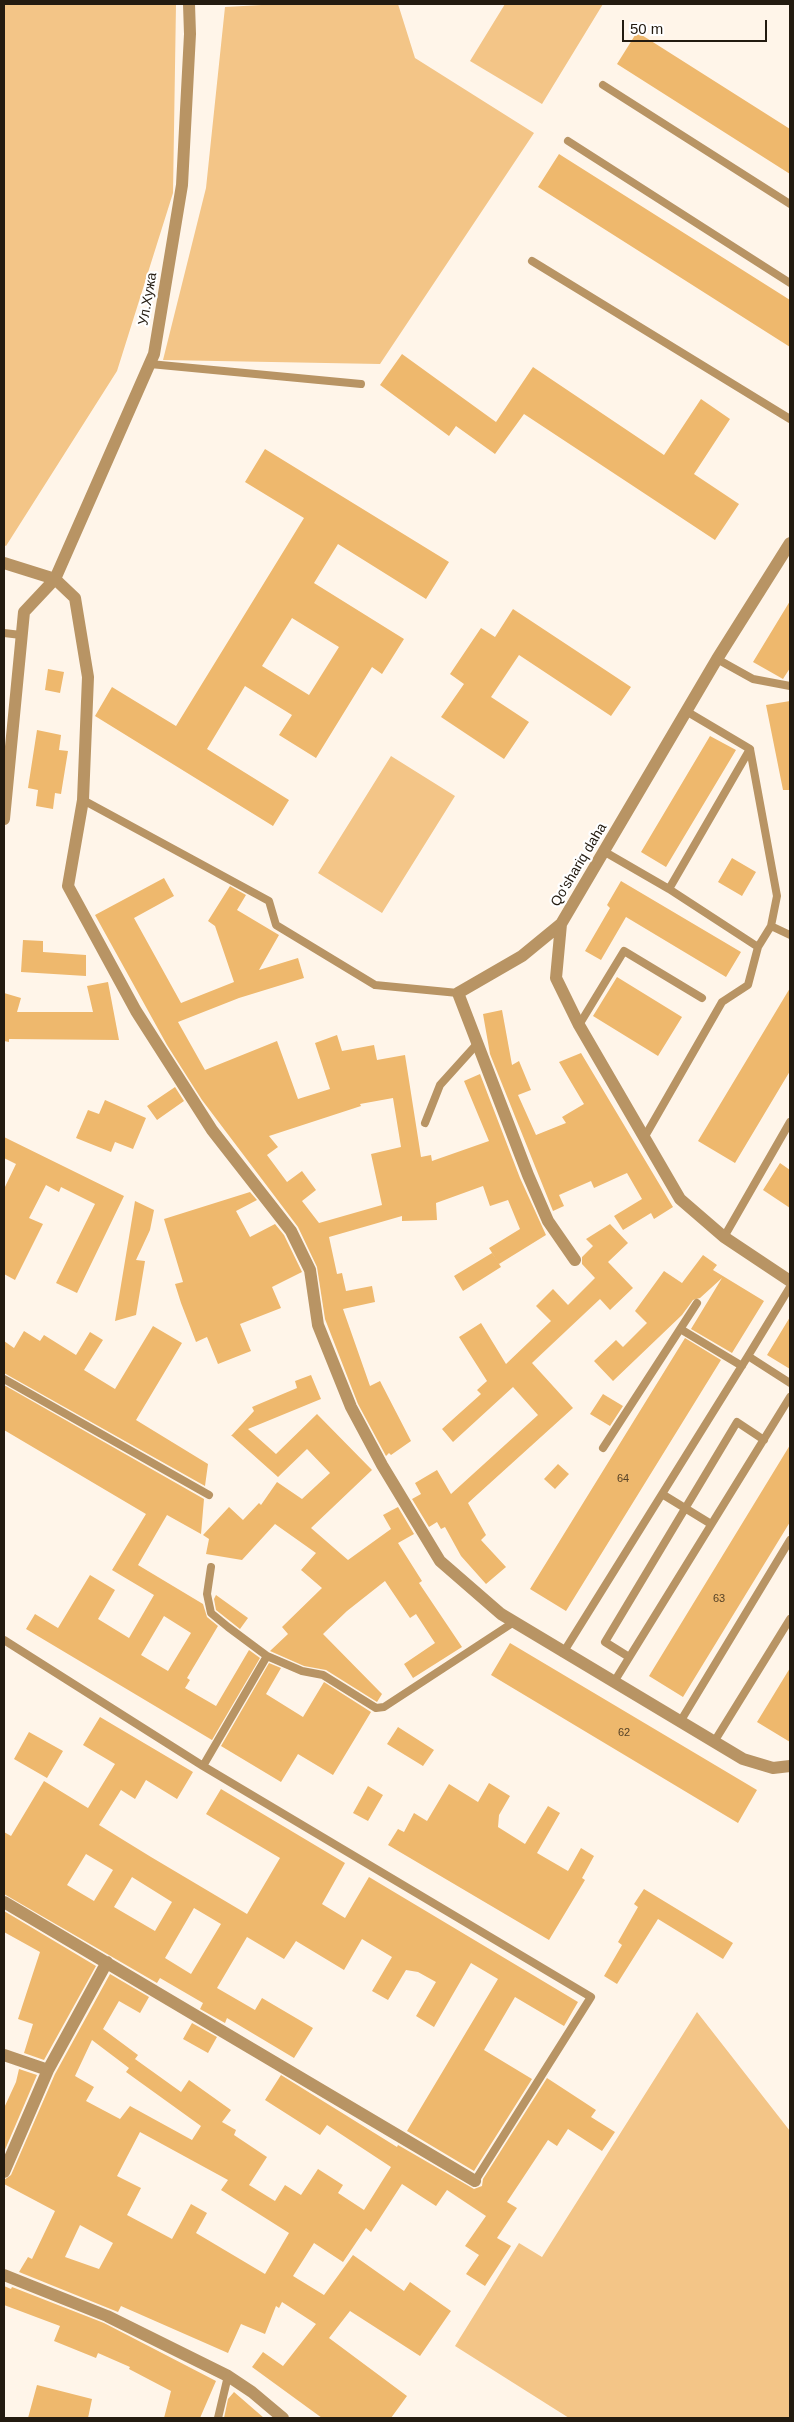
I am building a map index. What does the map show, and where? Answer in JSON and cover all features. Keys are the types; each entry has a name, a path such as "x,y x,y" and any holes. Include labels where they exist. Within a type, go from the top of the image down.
{"street":[{"name":"Ул.Хужа","path":"4,819 24,612 55,579 154,354 182,185 190,34 188,4"},
{"name":"Qo'shariq daha","path":"790,543 717,659 561,924 556,978 579,1024 680,1199 724,1237 790,1281"},
{"path":"4,563 55,579 74,598 88,677 83,800 68,886 136,1011 212,1130 291,1231 310,1270 318,1325 351,1407 382,1465 440,1561 501,1614 742,1759 773,1768 790,1766"},
{"path":"561,924 522,956 458,993 548,1222 575,1260"},
{"path":"4,1902 475,2181"},
{"path":"4,2172 48,2070 107,1962"},
{"path":"4,2055 48,2070"},
{"path":"4,2275 107,2316 228,2376 252,2392 283,2418"}],"lane":[{"path":"603,85 790,204"},
{"path":"568,141 790,283"},
{"path":"532,261 790,419"},
{"path":"150,364 361,384"},
{"path":"4,633 21,635"},
{"path":"717,659 753,680 790,686"},
{"path":"644,1138 722,1002 748,985 758,947 771,926 777,896 750,749 686,711"},
{"path":"669,889 750,749"},
{"path":"83,800 269,901 276,925 375,985 458,993"},
{"path":"605,852 669,889 758,947"},
{"path":"771,926 790,935"},
{"path":"579,1024 624,951 702,998"},
{"path":"425,1123 440,1085 477,1044"},
{"path":"724,1237 790,1123"},
{"path":"563,1653 790,1287"},
{"path":"603,1448 682,1330 697,1303"},
{"path":"682,1330 742,1366"},
{"path":"748,1356 790,1383"},
{"path":"4,1379 209,1495"},
{"path":"614,1682 790,1397"},
{"path":"629,1657 605,1642 737,1422 764,1440"},
{"path":"662,1494 711,1524"},
{"path":"680,1722 790,1540"},
{"path":"211,1566 207,1594 211,1612 267,1656 302,1671 323,1675 376,1708 384,1706 514,1622"},
{"path":"714,1742 790,1619"},
{"path":"4,1640 203,1766 591,1997 475,2181"},
{"path":"203,1766 267,1656"},
{"path":"218,2418 228,2376"}],"shaded area":[{"path":"4,4 176,4 173,193 117,371 6,546 4,545"},
{"path":"280,4 398,4 415,58 534,133 380,364 163,360 206,188 225,7"},
{"path":"505,4 603,4 542,104 470,61"},
{"path":"391,756 455,796 382,913 318,873"},
{"path":"697,2012 790,2131 790,2418 569,2418 455,2346 519,2243 542,2257"}],"building":[{"path":"637,32 790,129 790,174 617,64"},
{"path":"559,154 790,300 790,347 538,187"},
{"path":"402,354 496,422 533,367 664,455 701,399 730,419 694,474 739,504 715,540 524,414 495,454 456,426 449,436 380,385"},
{"path":"265,449 449,562 426,599 338,544 314,583 404,639 382,674 372,667 316,758 279,735 292,715 245,686 207,749 289,800 273,826 95,716 112,687 176,726 304,518 245,482","holes":["292,618 339,647 309,695 262,666"]},
{"path":"790,601 790,668 783,679 753,662"},
{"path":"513,609 631,687 611,716 519,655 491,697 529,722 504,759 441,717 464,684 450,674 481,628 495,637"},
{"path":"48,669 64,672 60,693 45,690"},
{"path":"790,701 790,790 783,790 766,705"},
{"path":"37,730 61,735 59,750 68,751 61,794 55,793 53,809 36,806 38,790 28,788"},
{"path":"710,736 736,750 666,867 641,852"},
{"path":"732,858 756,872 742,896 718,882"},
{"path":"164,878 174,896 134,918 181,1003 234,982 215,926 208,921 230,886 246,895 237,910 279,935 259,970 298,958 304,978 239,998 178,1022 205,1070 277,1041 298,1099 330,1089 315,1043 337,1035 342,1051 374,1045 377,1060 405,1055 421,1157 431,1155 432,1161 489,1141 464,1081 480,1074 520,1178 546,1235 499,1264 489,1248 520,1229 508,1200 490,1206 483,1186 436,1203 437,1220 402,1221 402,1216 329,1237 337,1274 342,1273 346,1291 372,1286 375,1302 343,1309 370,1386 380,1381 411,1441 391,1455 389,1453 386,1456 358,1404 325,1319 317,1267 298,1227 202,1100 167,1045 95,915","holes":["393,1098 401,1147 371,1154 382,1205 319,1223 302,1201 316,1190 302,1171 287,1182 267,1155 278,1147 269,1136 361,1106 360,1104"]},
{"path":"621,881 741,952 726,977 626,917 601,960 585,951 610,908 607,905"},
{"path":"23,940 43,941 43,952 86,955 86,976 21,972"},
{"path":"617,977 682,1017 658,1056 593,1016"},
{"path":"108,982 119,1040 9,1039 9,1042 4,1041 4,993 21,998 17,1012 93,1012 87,986"},
{"path":"790,988 790,1071 735,1163 698,1141"},
{"path":"502,1010 512,1065 519,1061 531,1090 518,1095 536,1135 566,1123 562,1117 584,1104 559,1062 581,1053 673,1207 654,1219 651,1213 623,1230 614,1216 642,1199 627,1173 594,1188 591,1181 559,1195 564,1206 553,1211 490,1054 483,1014"},
{"path":"175,1087 184,1101 157,1120 147,1106"},
{"path":"105,1100 146,1118 133,1149 115,1142 111,1152 76,1138 88,1110 99,1114"},
{"path":"4,1137 124,1196 77,1293 56,1283 95,1204 61,1187 59,1192 46,1185 29,1218 43,1224 15,1280 4,1274 4,1189 16,1164 4,1158"},
{"path":"780,1163 790,1170 790,1208 763,1190"},
{"path":"250,1192 257,1200 236,1211 250,1237 275,1224 284,1235 302,1272 272,1287 281,1308 240,1324 251,1351 218,1364 207,1337 196,1342 181,1303 175,1284 183,1282 164,1219"},
{"path":"135,1201 154,1210 150,1230 136,1260 145,1261 136,1315 115,1321"},
{"path":"610,1224 628,1243 608,1262 633,1288 610,1310 600,1299 532,1363 573,1408 468,1503 486,1535 481,1540 506,1567 486,1584 461,1556 445,1527 441,1529 437,1522 429,1527 412,1499 421,1494 415,1483 437,1470 451,1494 538,1415 513,1387 453,1442 442,1429 481,1394 477,1390 487,1381 459,1337 481,1323 506,1364 551,1321 536,1306 553,1289 568,1305 595,1278 582,1264 582,1257 593,1246 586,1239"},
{"path":"492,1253 501,1267 463,1291 454,1276"},
{"path":"703,1255 717,1265 713,1270 764,1301 732,1353 691,1329 722,1278 700,1298 693,1300 682,1315 613,1381 594,1361 616,1340 623,1347 647,1323 635,1311 664,1271 682,1283"},
{"path":"790,1317 790,1369 767,1355"},
{"path":"153,1326 182,1343 136,1420 208,1464 205,1486 4,1373 4,1341 14,1348 24,1331 40,1341 44,1335 76,1355 90,1332 103,1340 84,1370 115,1389"},
{"path":"685,1338 721,1360 566,1611 530,1589"},
{"path":"311,1375 321,1399 248,1429 276,1454 317,1414 372,1470 311,1528 348,1560 391,1529 383,1515 398,1507 414,1534 398,1543 422,1581 419,1583 462,1647 413,1678 404,1664 435,1643 416,1614 410,1618 385,1581 347,1611 323,1634 382,1694 377,1702 326,1670 304,1666 270,1651 288,1634 282,1627 322,1588 301,1570 316,1553 275,1524 242,1560 206,1554 209,1539 203,1535 229,1507 243,1520 259,1503 261,1505 277,1482 302,1499 330,1473 307,1449 278,1477 231,1436 254,1411 252,1407 297,1388 295,1381"},
{"path":"4,1385 204,1499 201,1534 167,1515 138,1565 203,1604 207,1617 218,1626 187,1678 190,1680 185,1688 216,1706 249,1650 260,1658 212,1740 26,1629 35,1614 58,1628 90,1575 115,1590 98,1619 129,1638 154,1595 112,1570 146,1514 4,1430","holes":["164,1616 191,1633 168,1671 141,1655"]},
{"path":"603,1394 623,1406 610,1426 590,1414"},
{"path":"790,1445 790,1522 683,1697 649,1676"},
{"path":"558,1464 569,1474 555,1489 544,1479"},
{"path":"216,1595 248,1618 240,1629 216,1610 214,1599"},
{"path":"510,1643 757,1790 738,1823 491,1675"},
{"path":"269,1663 281,1668 266,1694 303,1717 324,1682 371,1712 333,1775 298,1754 281,1782 221,1746"},
{"path":"790,1668 790,1742 757,1722"},
{"path":"100,1717 193,1772 177,1799 146,1780 135,1799 121,1790 99,1825 247,1914 280,1858 206,1814 221,1789 345,1863 322,1904 345,1918 369,1877 578,2002 564,2026 515,1997 484,2050 532,2079 474,2171 407,2131 498,1979 471,1963 434,2027 416,2016 436,1982 418,1972 406,1970 388,2000 372,1991 392,1957 362,1939 344,1970 296,1941 284,1959 247,1937 217,1988 255,2010 262,1998 313,2028 294,2058 227,2018 225,2023 200,2009 203,2003 160,1978 157,1983 4,1894 4,1832 11,1836 44,1781 88,1808 115,1764 83,1745","holes":["86,1854 113,1870 94,1901 67,1885","132,1877 172,1902 155,1931 114,1907","194,1908 221,1924 191,1974 165,1958"]},
{"path":"398,1727 434,1750 423,1766 387,1744"},
{"path":"29,1732 63,1751 47,1778 14,1759"},
{"path":"489,1783 510,1796 499,1815 498,1827 525,1844 548,1806 560,1813 537,1853 568,1871 581,1848 594,1856 582,1878 585,1880 549,1940 388,1845 398,1829 404,1832 414,1813 427,1821 449,1784 478,1802"},
{"path":"368,1786 383,1795 368,1821 353,1813"},
{"path":"644,1889 733,1943 723,1959 658,1919 617,1984 604,1976 622,1945 618,1942 638,1907 634,1904"},
{"path":"4,1911 96,1966 44,2060 24,2053 33,2024 18,2019 40,1952 4,1932"},
{"path":"110,1974 149,1997 140,2013 119,2001 103,2029 138,2055 135,2059 181,2092 189,2080 231,2110 222,2122 236,2130 234,2135 267,2157 249,2185 275,2201 285,2185 301,2195 318,2169 343,2185 338,2193 364,2210 391,2167 327,2125 320,2135 265,2100 281,2075 397,2147 398,2145 474,2189 482,2186 483,2179 547,2078 596,2110 591,2117 615,2132 602,2151 568,2129 557,2146 548,2140 507,2202 517,2208 497,2238 511,2246 485,2286 466,2274 479,2255 465,2246 486,2216 447,2190 436,2206 402,2184 371,2232 366,2228 343,2262 314,2243 293,2276 324,2295 353,2255 404,2291 410,2282 451,2311 420,2356 350,2311 329,2338 407,2396 391,2418 322,2418 252,2367 263,2352 283,2366 316,2324 282,2302 279,2308 276,2306 265,2334 241,2324 228,2353 121,2306 118,2312 19,2272 28,2257 32,2259 55,2211 4,2184 4,2180 11,2175 55,2074","holes":["92,2040 129,2068 126,2072 201,2126 192,2140 130,2106 120,2119 86,2101 94,2087 75,2076","140,2132 228,2180 221,2190 289,2233 265,2274 196,2233 207,2213 191,2204 172,2239 127,2215 141,2188 117,2176","80,2225 113,2243 99,2269 65,2257"]},
{"path":"192,2023 217,2037 208,2053 183,2039"},
{"path":"19,2069 37,2075 4,2152 4,2108 16,2082"},
{"path":"4,2286 11,2289 12,2287 104,2323 216,2381 200,2418 164,2418 171,2391 129,2369 130,2367 98,2353 96,2358 54,2341 60,2326 4,2305"},
{"path":"37,2385 92,2399 88,2418 28,2418"},
{"path":"234,2392 264,2418 224,2418 228,2399"}]}
